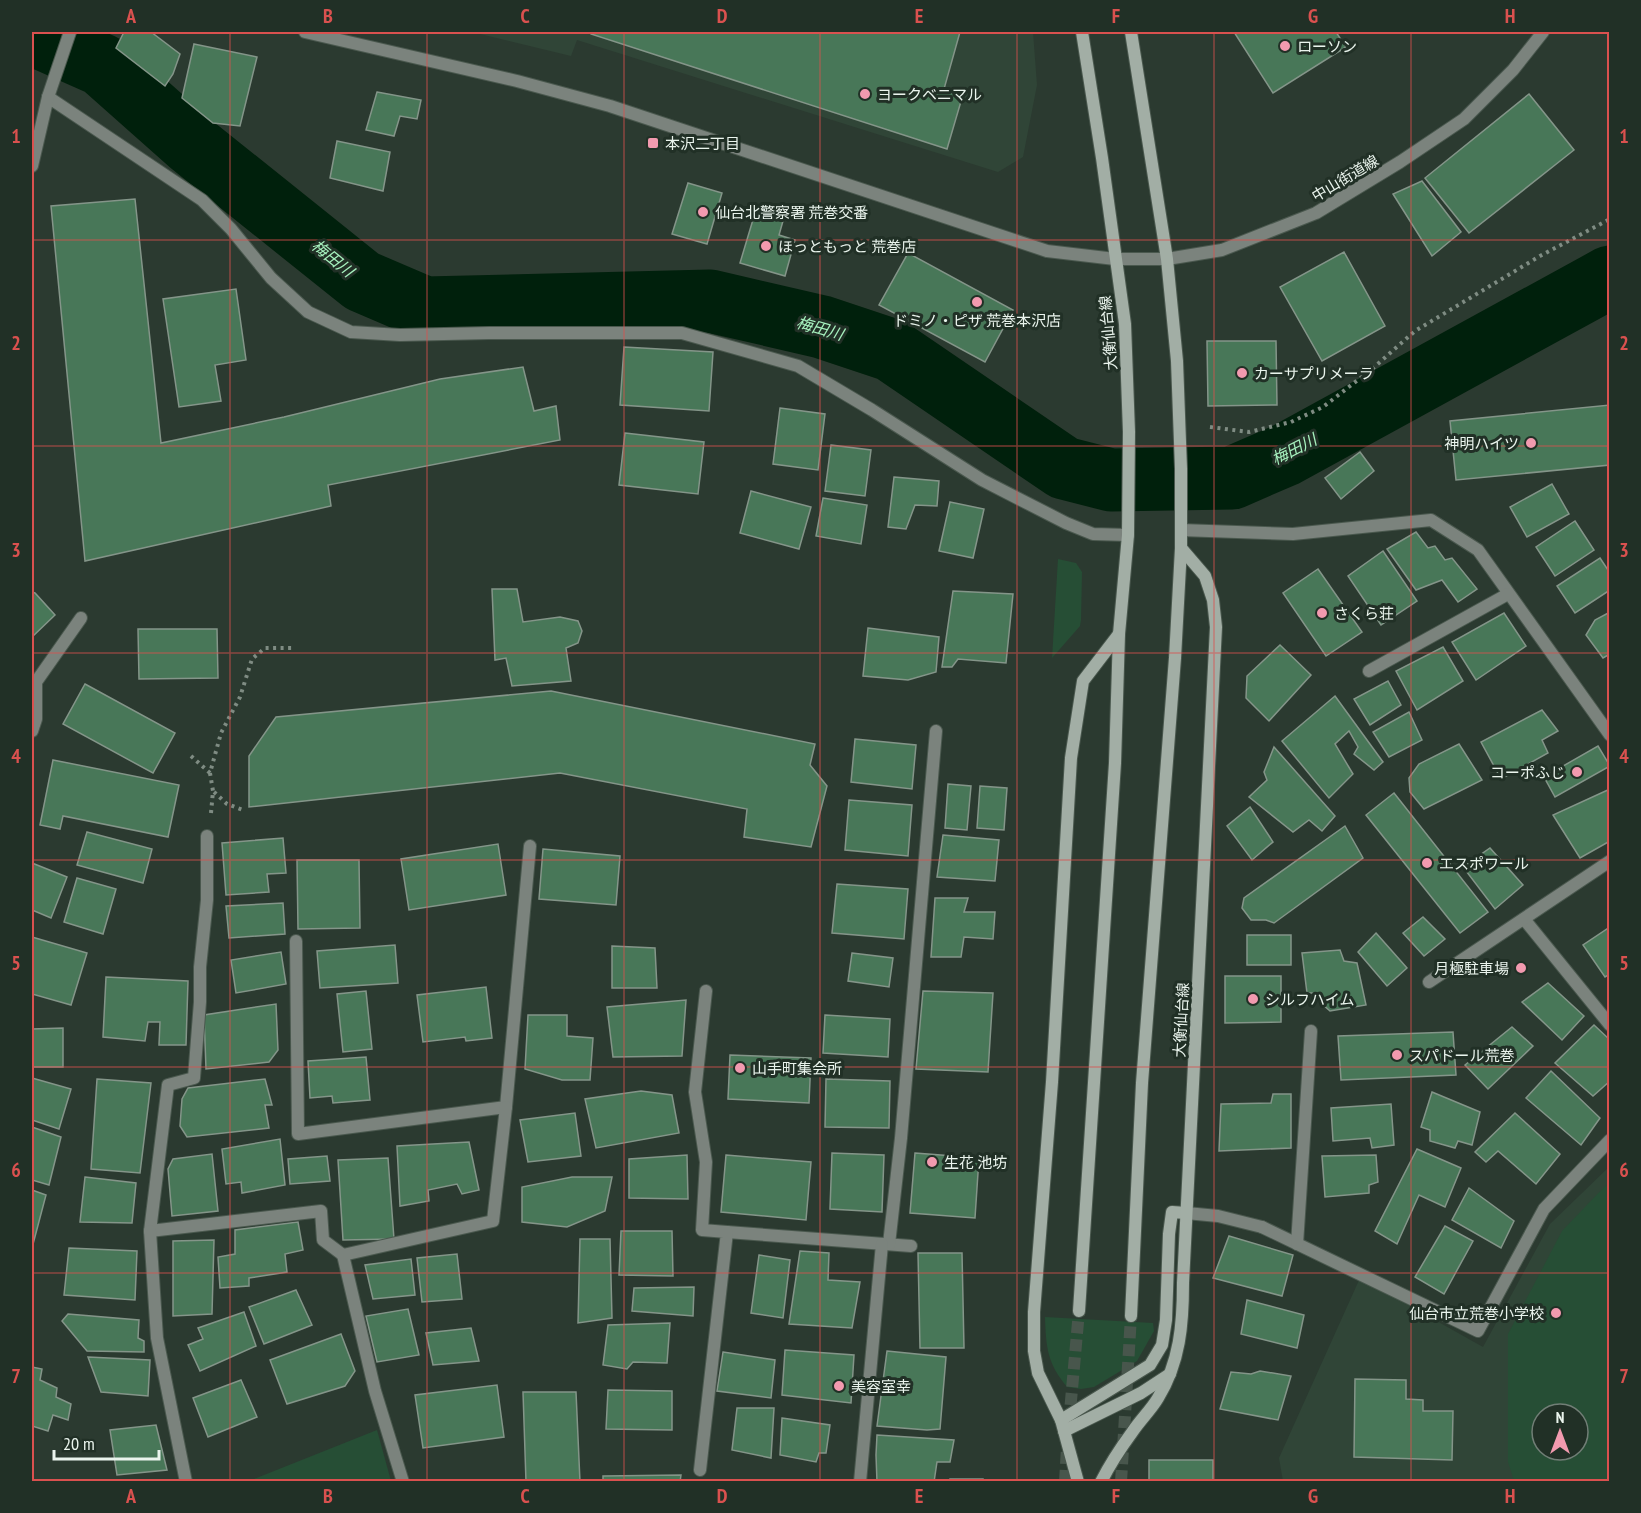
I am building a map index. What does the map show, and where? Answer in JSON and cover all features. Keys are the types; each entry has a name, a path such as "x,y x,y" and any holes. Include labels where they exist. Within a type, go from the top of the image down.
{"main road":[{"name":"大衡仙台線","path":"1079,1311 1112,799 1119,634 1128,536 1129,432 1125,324 1082,32"},
{"path":"1131,32 1167,259 1178,361 1181,436 1181,548 1174,670 1142,1083 1131,1316"},
{"name":"大衡仙台線","path":"1101,1482 1133,1430 1157,1400 1171,1374 1178,1354 1182,1316 1216,627 1213,600 1206,576 1181,548"},
{"path":"1078,1482 1062,1425 1038,1373 1034,1351 1034,1312 1052,1082 1071,758 1083,681 1119,634"},
{"path":"1062,1425 1150,1365 1162,1345 1166,1320 1172,1212 1186,1213"},
{"path":"1062,1425 1141,1393 1171,1374"}],"street":[{"path":"32,166 48,96 70,32"},
{"name":"中山街道線","path":"305,32 517,81 610,106 1047,251 1115,259 1167,259 1222,250 1316,213 1464,119 1513,70 1543,32"},
{"path":"48,96 201,200 231,229 271,278 308,312 351,332 400,335 682,333 798,366 982,480 1034,507 1093,534 1128,536"},
{"path":"1181,530 1293,534 1431,520 1478,550 1610,735"},
{"path":"1369,671 1508,594"},
{"path":"32,731 36,718 34,683 81,618"},
{"path":"860,1482 886,1244 901,1138 936,731"},
{"path":"186,1482 157,1338 150,1231 168,1085 194,1078 200,1002 200,967 207,900 207,836"},
{"path":"343,1256 493,1221 530,846"},
{"path":"1429,982 1610,861"},
{"path":"1524,918 1610,1025"},
{"path":"296,941 298,1134 506,1107"},
{"path":"706,991 694,1092 706,1162 702,1230 910,1246"},
{"path":"1297,1244 1311,1031"},
{"path":"1186,1213 1218,1216 1262,1227 1478,1331 1544,1209 1610,1140"},
{"path":"150,1231 321,1211 323,1240 343,1256 375,1391 403,1482"},
{"path":"700,1470 727,1232"}],"path":[{"path":"1210,427 1249,432 1290,422 1323,407 1415,332 1540,256 1610,219"},
{"path":"207,836 213,791 210,773 221,733 240,697 252,659 265,648 295,648"},
{"path":"191,756 210,773"},
{"path":"213,791 227,804 243,810"}],"shaded area":[{"path":"472,32 1033,32 1037,85 1023,157 998,172 577,40 571,56"},
{"name":"仙台市立荒巻小学校","path":"1609,1167 1609,1481 1283,1481 1279,1458 1360,1278 1483,1347 1550,1224"}],"green space":[{"path":"1058,559 1076,563 1082,572 1081,620 1080,626 1052,658"},
{"path":"1609,1182 1609,1481 1514,1481 1508,1462 1508,1334 1562,1231"},
{"path":"1045,1317 1153,1323 1154,1331 1137,1361 1094,1387 1081,1389 1067,1387 1055,1370 1047,1346"},
{"path":"377,1430 391,1481 249,1481"}],"building":[{"path":"124,32 151,32 180,54 173,74 165,86 116,48"},
{"name":"ヨークベニマル","path":"591,32 960,32 944,89 962,98 947,149 591,34"},
{"path":"1234,32 1336,32 1346,47 1273,93"},
{"path":"194,44 257,57 240,126 213,123 182,98"},
{"path":"377,92 421,100 417,119 400,116 394,136 366,130"},
{"path":"1529,94 1574,150 1469,233 1425,178"},
{"path":"337,141 390,152 383,191 330,178"},
{"path":"1422,181 1461,232 1432,256 1393,194"},
{"path":"688,183 722,193 707,244 672,234"},
{"path":"135,199 161,443 284,417 440,379 523,367 534,411 556,406 560,440 328,485 331,506 85,561 51,206"},
{"path":"755,213 783,221 779,235 795,240 785,276 740,263"},
{"path":"1344,252 1385,326 1322,361 1280,287"},
{"path":"908,253 1013,310 985,362 879,305"},
{"path":"236,289 246,360 215,365 221,401 179,407 163,299"},
{"name":"カーサプリメーラ","path":"1207,341 1276,341 1277,405 1208,406"},
{"path":"624,347 713,352 709,411 620,405"},
{"name":"神明ハイツ","path":"1610,405 1610,465 1456,480 1450,421"},
{"path":"780,408 825,414 818,470 773,464"},
{"path":"625,433 704,442 698,494 619,485"},
{"path":"831,445 871,450 865,496 825,491"},
{"path":"1360,452 1374,471 1341,499 1325,478"},
{"path":"894,477 939,481 937,506 915,505 906,529 888,527"},
{"path":"1552,484 1569,514 1527,537 1510,507"},
{"path":"751,491 811,507 799,549 740,533"},
{"path":"823,498 867,505 861,544 816,536"},
{"path":"950,502 984,509 973,558 939,551"},
{"path":"1575,521 1594,550 1555,576 1536,547"},
{"path":"1416,532 1428,548 1435,546 1445,560 1452,558 1477,589 1458,602 1442,580 1416,590 1387,549"},
{"path":"1383,551 1417,601 1381,625 1348,576"},
{"path":"1600,558 1610,573 1610,590 1575,613 1557,586"},
{"name":"さくら荘","path":"1318,569 1362,632 1326,656 1283,593"},
{"path":"492,589 517,589 523,622 560,617 578,621 582,631 578,643 566,648 571,681 512,686 506,658 495,660"},
{"path":"953,591 1013,594 1006,663 958,659 952,667 942,667"},
{"path":"32,592 55,615 32,637"},
{"path":"1610,612 1610,654 1603,658 1586,635 1595,620"},
{"path":"1504,613 1526,646 1476,680 1452,642"},
{"path":"868,628 939,637 936,672 908,680 863,676"},
{"path":"138,629 217,629 218,678 139,679"},
{"path":"1280,645 1311,675 1269,721 1246,698 1247,676"},
{"path":"1443,647 1463,681 1417,710 1396,671"},
{"path":"1388,681 1401,705 1370,725 1354,699"},
{"path":"85,684 175,733 153,773 63,724"},
{"path":"551,691 815,744 810,765 827,786 811,847 744,837 747,809 560,773 249,807 249,756 276,717"},
{"path":"1335,696 1383,762 1374,770 1354,754 1358,747 1349,731 1335,744 1353,774 1329,798 1282,741"},
{"path":"1542,710 1558,731 1542,740 1548,753 1501,779 1481,742"},
{"path":"1409,712 1422,740 1389,757 1373,732"},
{"path":"855,739 916,745 912,789 851,782"},
{"path":"1459,744 1482,780 1424,809 1410,792 1409,778 1419,764"},
{"name":"コーポふじ","path":"1598,746 1610,766 1555,797 1544,777"},
{"path":"1274,747 1335,816 1322,831 1309,820 1293,832 1249,797 1267,780 1264,772"},
{"path":"53,760 179,785 168,837 63,816 60,829 40,825"},
{"path":"948,784 971,786 967,830 945,828"},
{"path":"980,786 1007,788 1004,830 977,828"},
{"path":"1610,789 1610,841 1580,858 1553,815"},
{"name":"エスポワール","path":"1394,793 1488,912 1460,933 1366,815"},
{"path":"849,800 912,805 908,856 845,850"},
{"path":"1250,807 1273,842 1252,860 1227,826"},
{"path":"1345,826 1363,858 1274,923 1266,920 1251,920 1242,908 1244,898"},
{"path":"87,832 152,849 143,883 77,865"},
{"path":"943,835 999,840 995,881 937,877"},
{"path":"283,838 286,873 267,874 269,892 226,895 222,843"},
{"path":"498,844 506,895 409,910 401,859"},
{"path":"1490,848 1523,885 1495,909 1463,867"},
{"path":"543,849 620,856 616,905 539,899"},
{"path":"297,860 359,860 360,928 298,929"},
{"path":"32,863 67,877 51,918 32,910"},
{"path":"77,878 116,889 103,934 64,922"},
{"path":"837,884 908,889 904,939 832,933"},
{"path":"935,898 968,898 964,912 995,912 993,939 964,937 961,957 931,957"},
{"path":"283,903 285,934 229,938 226,906"},
{"path":"1423,917 1445,939 1424,956 1403,933"},
{"path":"1610,927 1610,974 1605,977 1583,945"},
{"path":"1376,933 1407,968 1387,986 1358,952"},
{"path":"1247,935 1291,935 1291,965 1247,965"},
{"path":"32,937 87,953 71,1005 32,994"},
{"path":"395,945 398,983 320,988 317,951"},
{"path":"612,946 655,948 657,988 612,988"},
{"path":"1340,950 1344,961 1357,963 1366,1005 1330,1011 1321,1003 1319,993 1307,993 1302,953"},
{"path":"281,952 286,984 236,993 231,960"},
{"path":"852,953 893,958 889,987 848,981"},
{"name":"シルフハイム","path":"1225,976 1281,976 1281,1022 1225,1023"},
{"path":"106,977 188,981 186,1045 159,1045 160,1022 148,1022 145,1041 103,1037"},
{"path":"1548,983 1584,1016 1562,1040 1522,1002"},
{"path":"486,987 492,1038 466,1041 465,1037 423,1042 417,995"},
{"path":"366,991 372,1049 343,1052 337,994"},
{"path":"923,991 993,993 988,1072 916,1069"},
{"path":"686,1000 682,1056 613,1057 607,1007"},
{"path":"276,1004 278,1050 269,1062 206,1069 204,1015"},
{"path":"528,1015 567,1015 567,1036 593,1038 590,1080 562,1080 525,1069"},
{"path":"825,1015 890,1019 888,1057 823,1053"},
{"path":"1594,1025 1610,1040 1610,1081 1593,1096 1555,1063"},
{"path":"1512,1027 1533,1046 1488,1089 1465,1065"},
{"path":"63,1028 63,1067 32,1067 32,1029"},
{"name":"スパドール荒巻","path":"1453,1032 1456,1075 1341,1080 1338,1036"},
{"path":"730,1055 811,1058 809,1103 728,1099"},
{"path":"366,1057 370,1100 333,1103 332,1096 310,1098 308,1061"},
{"path":"1551,1071 1600,1118 1581,1145 1526,1098"},
{"path":"32,1078 71,1089 59,1129 32,1120"},
{"path":"97,1079 151,1083 140,1173 91,1169"},
{"path":"265,1079 272,1105 265,1105 269,1128 187,1137 180,1126 182,1099 188,1088"},
{"path":"826,1079 890,1081 889,1128 825,1127"},
{"path":"641,1091 672,1095 679,1133 596,1148 585,1099"},
{"path":"1432,1092 1480,1112 1472,1145 1458,1141 1455,1148 1430,1141 1430,1130 1421,1127"},
{"path":"1273,1094 1291,1094 1291,1148 1219,1151 1221,1104 1271,1103"},
{"path":"1391,1104 1394,1145 1372,1148 1370,1138 1333,1141 1331,1108"},
{"path":"575,1113 581,1156 528,1162 520,1120"},
{"path":"1515,1113 1560,1154 1536,1184 1498,1151 1486,1162 1475,1152"},
{"path":"32,1127 61,1137 49,1185 32,1180"},
{"path":"280,1139 285,1185 242,1193 241,1182 226,1184 222,1149"},
{"path":"469,1142 479,1190 462,1194 457,1184 428,1190 429,1201 400,1206 397,1146"},
{"path":"1417,1149 1461,1168 1445,1207 1419,1195 1397,1244 1375,1231"},
{"path":"832,1153 884,1155 882,1212 830,1209"},
{"path":"915,1153 979,1158 975,1218 910,1213"},
{"path":"212,1154 218,1211 172,1216 168,1169 173,1159"},
{"path":"687,1155 688,1199 629,1198 629,1159"},
{"path":"726,1155 811,1162 806,1220 721,1212"},
{"path":"1376,1155 1378,1182 1369,1185 1369,1193 1325,1197 1322,1156"},
{"path":"327,1156 330,1181 290,1184 288,1159"},
{"path":"388,1158 394,1239 343,1240 338,1160"},
{"path":"85,1177 136,1183 132,1223 80,1222"},
{"path":"572,1177 612,1177 605,1211 567,1227 522,1222 522,1187"},
{"path":"1469,1188 1514,1221 1501,1248 1452,1220"},
{"path":"32,1190 46,1195 32,1248"},
{"path":"298,1222 303,1250 285,1254 287,1272 249,1278 249,1286 220,1288 218,1257 235,1254 235,1230"},
{"path":"1445,1226 1473,1241 1444,1294 1415,1277"},
{"path":"621,1231 672,1231 673,1276 619,1275"},
{"path":"1229,1236 1293,1255 1282,1296 1213,1278"},
{"path":"580,1239 610,1239 612,1318 578,1323"},
{"path":"214,1240 212,1314 173,1316 173,1241"},
{"path":"69,1248 137,1251 135,1300 64,1295"},
{"path":"800,1251 829,1253 828,1280 860,1282 852,1328 789,1324"},
{"path":"918,1253 962,1253 964,1348 920,1348"},
{"path":"457,1254 462,1299 422,1302 417,1258"},
{"path":"759,1255 790,1260 783,1318 751,1313"},
{"path":"411,1259 415,1295 373,1299 365,1265"},
{"path":"694,1287 693,1316 632,1311 634,1288"},
{"path":"296,1290 312,1325 264,1344 249,1307"},
{"path":"1247,1300 1304,1315 1297,1348 1241,1334"},
{"path":"408,1309 419,1355 377,1362 366,1316"},
{"path":"244,1312 256,1346 200,1371 188,1345 203,1339 198,1328"},
{"path":"68,1314 139,1320 138,1338 144,1341 144,1352 87,1351 62,1321"},
{"path":"670,1323 667,1363 633,1362 627,1369 603,1365 608,1325"},
{"path":"471,1328 479,1361 433,1365 426,1333"},
{"path":"341,1334 355,1371 345,1386 287,1404 270,1360"},
{"path":"785,1350 854,1355 851,1403 782,1395"},
{"path":"887,1351 946,1357 940,1429 877,1426"},
{"path":"723,1352 775,1360 771,1398 717,1391"},
{"path":"88,1357 150,1360 148,1396 101,1392"},
{"path":"32,1367 42,1369 40,1380 57,1388 56,1397 71,1404 68,1420 53,1415 48,1431 32,1426"},
{"path":"1260,1371 1291,1376 1278,1420 1220,1409 1231,1372 1251,1374"},
{"path":"1355,1379 1406,1380 1406,1399 1423,1400 1423,1411 1453,1411 1452,1460 1354,1457"},
{"path":"241,1380 257,1417 208,1437 193,1398"},
{"path":"497,1385 504,1437 423,1448 415,1395"},
{"path":"608,1390 672,1391 672,1430 606,1429"},
{"path":"523,1392 576,1392 580,1482 526,1482"},
{"path":"737,1408 774,1408 771,1458 732,1450"},
{"path":"782,1418 830,1425 826,1453 819,1453 816,1462 780,1455"},
{"path":"156,1425 167,1470 117,1475 110,1430"},
{"path":"877,1435 954,1440 950,1462 937,1462 934,1482 877,1482"},
{"path":"1149,1460 1213,1460 1213,1482 1149,1482"},
{"path":"681,1475 680,1482 603,1482 603,1476"},
{"path":"950,1479 983,1479 983,1482 950,1482"}],"waterway":[{"name":"梅田川","path":"32,34 102,65 191,144 362,281 425,308 710,301 822,327 891,350 1064,468 1111,480 1232,478 1285,455 1610,277"}],"tunnel":[{"path":"1069,1423 1079,1311"},
{"path":"1121,1482 1131,1316"},
{"path":"1065,1482 1067,1447"}],"place":[{"name":"ローソン","path":"1285,46"},
{"name":"ヨークベニマル","path":"865,94"},
{"name":"本沢二丁目","path":"653,143"},
{"name":"仙台北警察署 荒巻交番","path":"703,212"},
{"name":"ほっともっと 荒巻店","path":"766,246"},
{"name":"ドミノ・ピザ 荒巻本沢店","path":"977,302"},
{"name":"カーサプリメーラ","path":"1242,373"},
{"name":"神明ハイツ","path":"1531,443"},
{"name":"さくら荘","path":"1322,613"},
{"name":"コーポふじ","path":"1577,772"},
{"name":"エスポワール","path":"1427,863"},
{"name":"月極駐車場","path":"1521,968"},
{"name":"シルフハイム","path":"1253,999"},
{"name":"スパドール荒巻","path":"1397,1055"},
{"name":"山手町集会所","path":"740,1068"},
{"name":"生花 池坊","path":"932,1162"},
{"name":"仙台市立荒巻小学校","path":"1556,1313"},
{"name":"美容室幸","path":"839,1386"}]}
